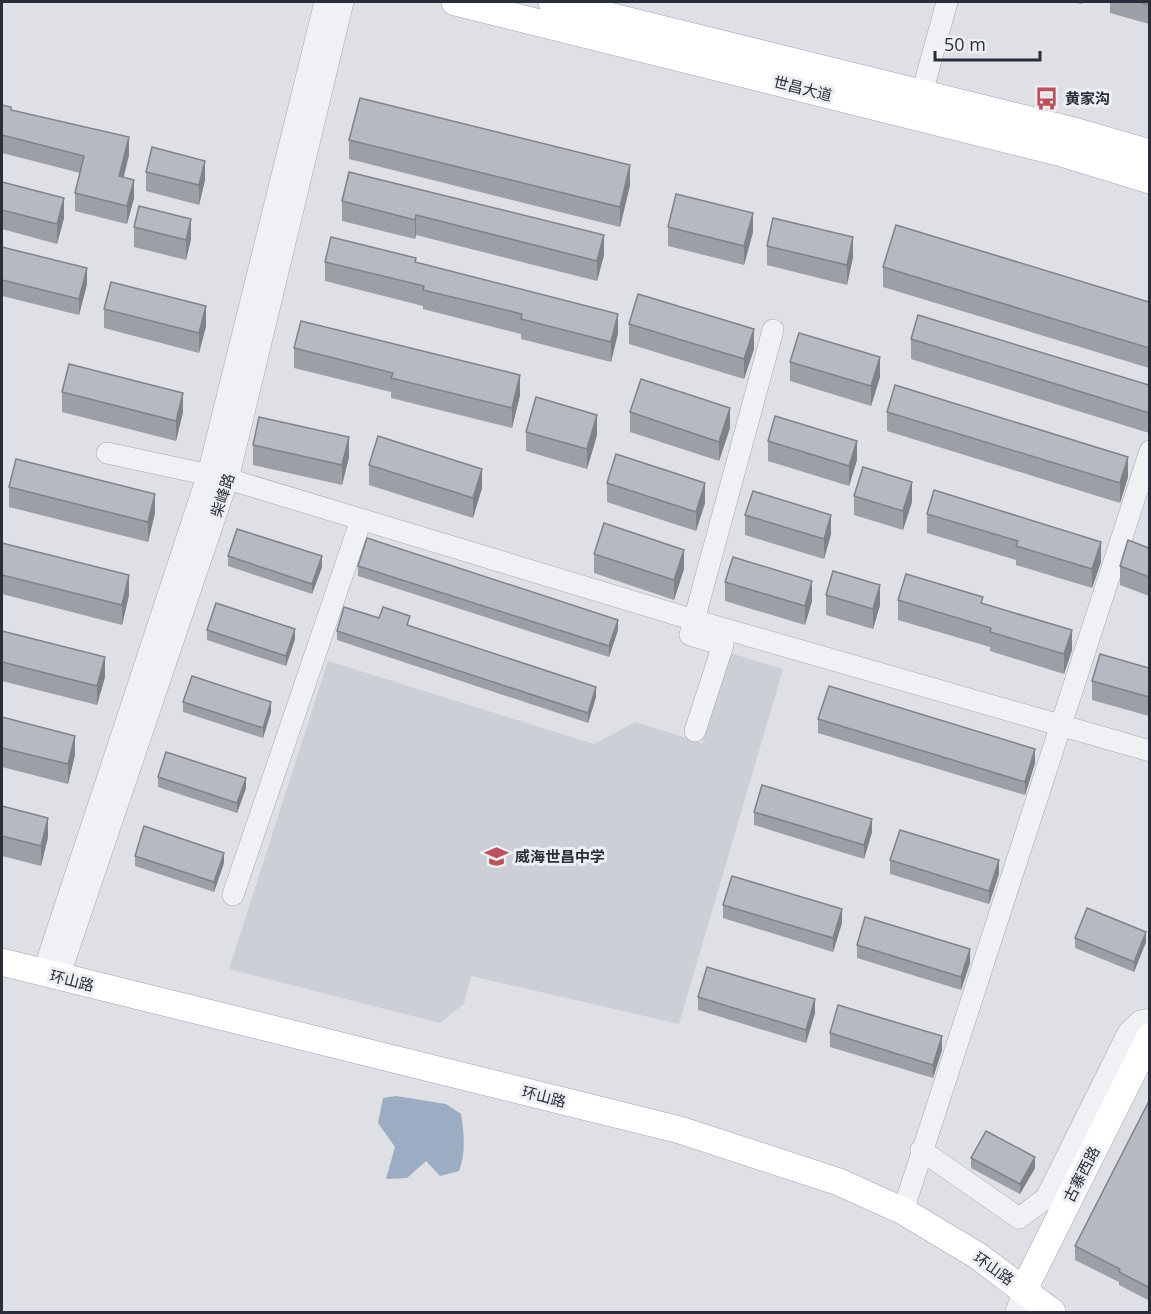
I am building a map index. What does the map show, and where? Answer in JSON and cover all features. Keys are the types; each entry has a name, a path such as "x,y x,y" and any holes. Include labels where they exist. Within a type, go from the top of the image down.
{"main road":[{"name":"世昌大道","path":"455,2 1062,153 1149,180"},
{"name":"世昌大道","path":"552,2 921,93 1149,153"},
{"name":"环山路","path":"2,962 680,1130 839,1182 903,1211 978,1256 1030,1305"},
{"name":"古寨西路","path":"1030,1305 1149,1037"},
{"name":"古寨西路","path":"1030,1305 1149,1069"}],"street":[{"name":"柴峰路","path":"218,476 325,2"},
{"name":"柴峰路","path":"51,975 218,476 343,2"},
{"path":"921,93 947,2"},
{"path":"695,731 723,645 690,635 773,330"},
{"path":"903,1211 1149,451"},
{"path":"107,453 218,476 694,620 1149,751"},
{"path":"233,895 361,519"},
{"path":"921,1150 1019,1218 1046,1198 1128,1033 1140,1022 1149,1019"}],"shaded area":[{"name":"威海世昌中学","path":"730,653 783,669 679,1024 471,976 464,1004 440,1023 229,969 328,661 594,744 636,722 702,743"}],"water":[{"path":"396,1096 446,1104 461,1114 464,1150 459,1171 440,1176 426,1161 407,1178 386,1179 395,1147 378,1123 383,1098"}],"building":[{"path":"360,98 630,165 620,207 349,140"},
{"path":"2,105 11,107 11,110 129,137 119,176 134,180 127,206 75,193 84,156 2,135"},
{"path":"152,147 205,161 199,185 146,172"},
{"path":"349,172 604,235 597,261 416,215 415,220 342,201"},
{"path":"2,182 64,198 57,224 2,210"},
{"path":"676,194 753,213 744,246 668,227"},
{"path":"139,206 191,219 186,240 134,227"},
{"path":"773,218 853,237 847,265 767,246"},
{"path":"896,225 1149,302 1149,348 883,267"},
{"path":"331,237 416,258 415,262 618,314 611,342 521,319 522,314 423,290 424,286 325,262"},
{"path":"2,247 87,268 79,299 2,280"},
{"path":"111,282 206,306 199,333 104,309"},
{"path":"638,294 754,329 744,359 629,324"},
{"path":"918,315 1149,385 1149,413 911,339"},
{"path":"301,321 520,375 512,408 391,378 393,373 294,348"},
{"path":"799,333 880,357 871,386 790,362"},
{"path":"69,364 183,393 176,421 62,392"},
{"path":"641,379 730,408 719,442 630,412"},
{"path":"895,385 1128,457 1120,483 887,412"},
{"path":"536,397 597,415 587,449 526,432"},
{"path":"775,416 857,441 849,466 768,441"},
{"path":"259,417 349,437 342,465 253,445"},
{"path":"378,436 482,469 473,498 369,465"},
{"path":"616,454 705,483 696,512 607,483"},
{"path":"16,459 155,494 148,522 9,487"},
{"path":"863,467 912,482 903,511 854,496"},
{"path":"934,490 1101,542 1092,569 1016,546 1018,541 927,514"},
{"path":"753,491 831,515 824,539 745,515"},
{"path":"604,523 684,550 674,580 594,554"},
{"path":"237,529 322,556 312,584 228,556"},
{"path":"367,538 618,620 609,646 358,566"},
{"path":"1128,540 1149,548 1149,577 1120,566"},
{"path":"2,543 129,575 122,605 2,575"},
{"path":"733,557 812,581 805,606 725,582"},
{"path":"833,571 880,585 873,609 826,595"},
{"path":"906,574 983,597 981,603 1072,630 1064,654 990,632 991,628 898,600"},
{"path":"216,603 295,629 286,656 207,630"},
{"path":"344,607 379,618 383,607 410,616 407,625 596,687 588,713 337,631"},
{"path":"2,631 105,657 97,686 2,662"},
{"path":"1100,654 1149,668 1149,697 1092,681"},
{"path":"192,676 271,702 263,728 183,702"},
{"path":"829,686 1035,749 1025,782 818,719"},
{"path":"2,717 75,736 68,764 2,748"},
{"path":"166,752 246,778 237,803 158,777"},
{"path":"762,785 872,819 864,845 754,812"},
{"path":"2,806 48,818 41,846 2,836"},
{"path":"144,826 224,853 214,882 135,856"},
{"path":"900,830 999,860 989,891 890,860"},
{"path":"732,876 842,909 833,938 723,905"},
{"path":"1087,908 1146,932 1134,962 1075,938"},
{"path":"865,917 970,949 961,977 857,945"},
{"path":"707,967 815,999 806,1030 698,997"},
{"path":"838,1005 942,1036 933,1065 830,1033"},
{"path":"1149,1101 1148,1287 1119,1272 1120,1269 1075,1246"},
{"path":"986,1131 1035,1157 1020,1184 971,1158"}],"place":[{"name":"黄家沟","path":"1047,98"},
{"name":"威海世昌中学","path":"497,856"}]}
